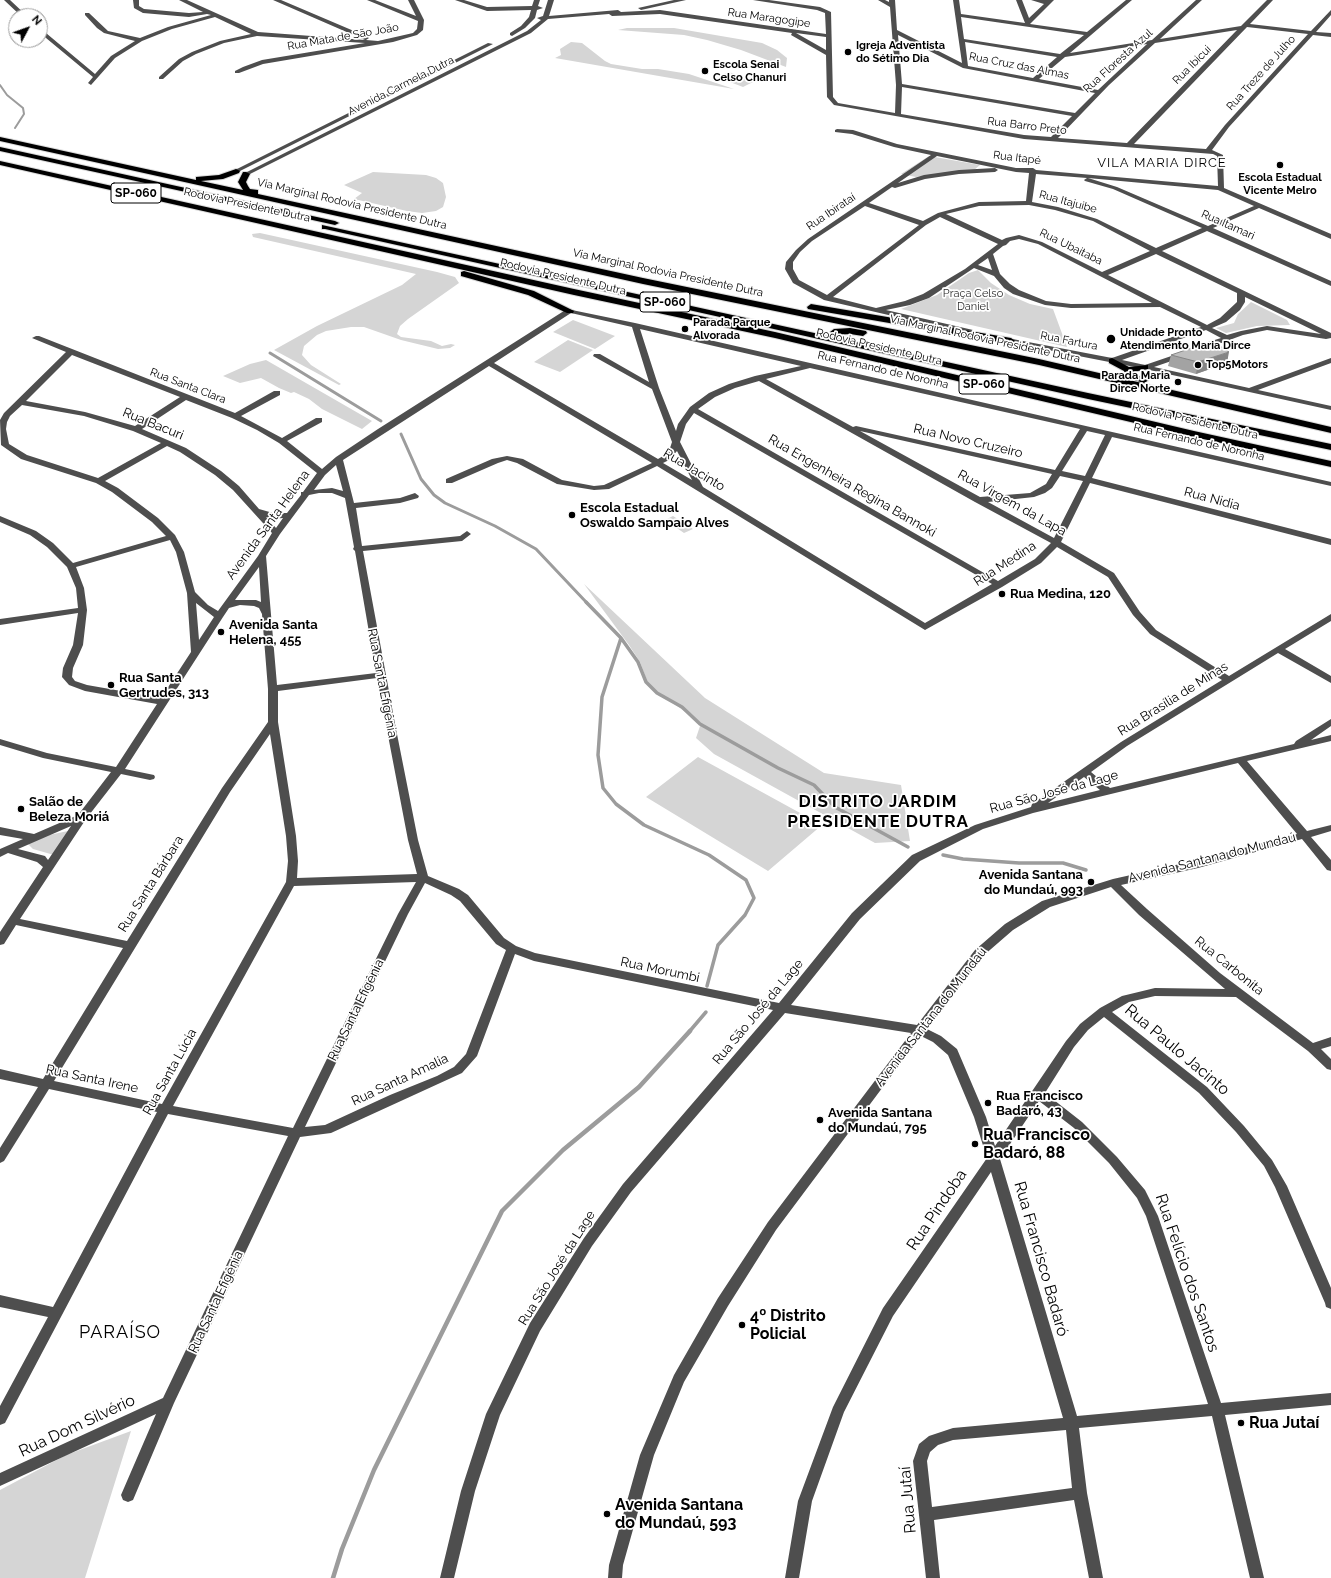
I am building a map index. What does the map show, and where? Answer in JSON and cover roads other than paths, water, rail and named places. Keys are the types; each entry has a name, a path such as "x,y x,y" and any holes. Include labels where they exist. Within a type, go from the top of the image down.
{"highway":[{"name":"Via Marginal Rodovia Presidente Dutra","path":"0,139 643,281 1039,362 1331,430"},
{"name":"Rodovia Presidente Dutra","path":"0,149 1331,440"},
{"name":"Rodovia Presidente Dutra","path":"0,155 1088,396 1331,447"},
{"name":"Rodovia Presidente Dutra","path":"0,164 574,292 775,335 1194,434 1331,464"},
{"path":"122,166 148,168 199,180 220,177 236,171"},
{"path":"246,174 242,182 248,191 302,203 316,209"},
{"path":"412,255 455,272 531,293 570,310"},
{"path":"643,281 673,282 762,300 845,312 1011,341"},
{"path":"834,332 850,331 1096,379 1114,379"},
{"path":"1112,361 1128,370 1145,367"},
{"path":"1128,370 1128,374 1135,378 1198,393 1260,414"},
{"path":"1194,434 1279,459 1331,471"}],"street":[{"path":"7,0 16,8"},
{"path":"136,0 136,7 143,11 189,15 209,12"},
{"path":"182,0 257,34"},
{"path":"276,0 376,42"},
{"path":"370,0 421,20"},
{"path":"411,0 421,20"},
{"path":"458,0 487,10 534,9 547,7"},
{"path":"545,19 547,7 551,0 537,0 532,18 545,19 612,14 683,0"},
{"path":"756,0 825,10 828,12 829,54"},
{"path":"881,0 892,3 896,31 899,85 898,116"},
{"path":"956,0 965,67"},
{"path":"1018,0 1028,23"},
{"path":"1034,0 1050,1"},
{"path":"1034,80 1060,56 1129,0"},
{"name":"Rua Floresta Azul","path":"1052,140 1074,115 1200,0"},
{"name":"Rua Ibicui","path":"1129,145 1270,0"},
{"path":"1028,23 1050,1"},
{"path":"647,6 654,12"},
{"name":"Rua Maragogipe","path":"612,14 654,12 828,36"},
{"name":"Rua Treze de Julho","path":"1209,150 1227,126 1331,12"},
{"path":"87,14 106,32 140,40"},
{"path":"189,15 192,20 191,23"},
{"path":"91,83 94,76 125,48 140,40 170,28 217,15"},
{"path":"958,15 1028,23 1087,34"},
{"name":"Avenida Carmela Dutra","path":"236,171 516,32 532,18"},
{"name":"Avenida Carmela Dutra","path":"246,174 524,35 534,29 545,19"},
{"name":"Rua Mata de São João","path":"238,72 262,62 415,34 420,30 421,20"},
{"path":"962,40 1060,56 1244,26 1331,35"},
{"path":"786,30 829,54"},
{"name":"Rua Cruz das Almas","path":"896,31 965,67 1099,92"},
{"path":"161,78 181,60 194,53 222,42 257,34 376,42"},
{"path":"344,48 348,40 356,34"},
{"path":"48,37 94,76"},
{"path":"896,42 908,38"},
{"name":"Rua Barro Preto","path":"829,54 830,97 832,101 843,106 1012,136 1209,150"},
{"path":"86,70 103,67"},
{"path":"899,85 1074,115"},
{"name":"Rua Itapé","path":"837,131 853,132 896,146 1016,170 1033,170 1221,186 1259,206 1331,237"},
{"path":"1209,150 1220,155 1221,186"},
{"name":"Rua Ibirataí","path":"827,298 804,286 796,280 788,269 790,262 798,251 810,240 936,154"},
{"path":"887,188 924,177 959,172 1016,170"},
{"path":"1029,204 1033,170"},
{"name":"Rua Itamari","path":"1073,174 1115,188 1208,228 1331,284"},
{"path":"1115,188 1123,178"},
{"path":"864,203 924,224"},
{"name":"Rua Itajuibe","path":"827,298 924,224 940,214 979,204 1029,204 1056,208 1089,218 1331,337"},
{"path":"1102,274 1259,206"},
{"path":"940,214 1004,244"},
{"name":"Rua Ubaitaba","path":"875,310 907,303 926,296 974,266 1004,244 1008,239 1018,238 1030,239 1227,338"},
{"path":"990,254 997,274 1007,286 1016,292 1045,303 1061,306 1162,306"},
{"path":"974,266 997,274"},
{"path":"1112,361 1206,328 1223,320 1237,308 1241,302 1241,292"},
{"name":"Rua Fartura","path":"827,298 1011,341 1145,367 1331,408"},
{"name":"Rua Fernando de Noronha","path":"570,310 1331,484"},
{"name":"Avenida Santa Helena","path":"0,941 82,817 118,771 164,702 218,616 262,556 276,533 304,494 322,473 339,459 570,310"},
{"path":"1191,333 1193,321"},
{"path":"635,325 655,388 676,441 700,488"},
{"path":"1293,332 1309,325"},
{"path":"1145,367 1241,333 1267,328 1331,337"},
{"name":"Rua Santa Clara","path":"36,338 235,416 260,428 282,442 322,473"},
{"path":"70,352 7,415 3,422 3,447 24,457 99,481 135,504 172,537 180,552 191,593 196,652"},
{"path":"597,356 655,388"},
{"path":"1250,390 1331,360"},
{"name":"Rua Jacinto","path":"489,363 700,488 925,627"},
{"path":"449,480 494,461 507,458 520,461 560,482 594,488 606,487 622,482 658,464 672,452 682,424 693,409 712,395 732,386 758,378 810,365"},
{"name":"Rua Virgem da Lapa","path":"758,378 1098,566 1111,576 1122,588 1136,613 1153,632 1229,680"},
{"path":"235,416 278,393"},
{"path":"136,429 185,397"},
{"name":"Rua Bacuri","path":"20,402 85,414 136,429 167,443 198,459 218,473 236,488 276,533"},
{"name":"Rua Engenheira Regina Bannoki","path":"693,409 999,585"},
{"path":"282,442 319,420"},
{"name":"Rua Novo Cruzeiro","path":"844,425 1086,479"},
{"path":"978,500 1031,495 1049,486 1085,428"},
{"name":"Rua Medina","path":"925,627 1038,561 1057,542 1086,479 1110,433"},
{"path":"99,481 167,443"},
{"name":"Rua Santa Efigênia","path":"128,1495 168,1402 296,1133 403,914 423,878 413,840 380,675 350,502 339,459"},
{"name":"Rua Nidia","path":"1086,479 1331,542"},
{"path":"304,494 332,490 342,493 350,502 400,500 415,496"},
{"path":"256,510 272,516 290,514"},
{"path":"0,519 33,533 50,545 71,566 80,588 83,610 78,645 68,668 67,678 72,683 85,688 164,702"},
{"path":"357,549 462,538 467,534"},
{"path":"71,566 172,537"},
{"path":"262,556 265,612 273,689 273,722"},
{"path":"191,593 205,607 218,616"},
{"path":"226,606 246,602 256,603 263,606 265,612"},
{"path":"0,622 83,610"},
{"name":"Rua Brasília de Minas","path":"1031,810 1124,744 1331,617"},
{"path":"1279,650 1331,680"},
{"path":"273,689 380,675"},
{"name":"Rua Santa Lúcia","path":"0,1419 55,1313 165,1109 290,882 293,861 291,836 273,722"},
{"name":"Rua Santa Bárbara","path":"0,1158 226,790 273,722"},
{"path":"1293,746 1331,722"},
{"name":"Rua São José da Lage","path":"447,1578 468,1491 493,1414 535,1326 588,1242 627,1188 782,1008 856,916 916,858 979,827 1031,810 1331,738"},
{"path":"0,742 46,756 150,777"},
{"path":"1241,760 1331,867"},
{"path":"1085,772 1108,792"},
{"path":"5,851 82,817"},
{"name":"Avenida Santana do Mundaú","path":"615,1578 616,1565 647,1455 679,1379 723,1302 772,1226 979,953 1009,927 1046,904 1113,883 1198,864 1331,828"},
{"path":"0,831 36,838"},
{"path":"5,851 41,859 49,867"},
{"path":"290,882 423,878"},
{"name":"Rua Morumbi","path":"423,878 455,892 464,898 500,941 512,949 541,959 782,1008 920,1030"},
{"name":"Rua Carbonita","path":"1113,883 1143,912 1237,993 1312,1048 1331,1066"},
{"path":"13,921 130,946"},
{"name":"Rua Santa Amalia","path":"296,1133 327,1130 458,1070 471,1056 512,949"},
{"name":"Rua Pindoba","path":"792,1578 805,1501 838,1411 888,1312 993,1157 1038,1094 1070,1044 1084,1027 1104,1011 1126,999 1155,992 1237,993"},
{"name":"Rua Paulo Jacinto","path":"1104,1011 1203,1090 1240,1129 1268,1163 1281,1186 1331,1303"},
{"name":"Rua Francisco Badaró","path":"920,1030 937,1039 953,1052 980,1118 993,1157 1072,1424 1080,1493 1096,1578"},
{"path":"1312,1048 1331,1041"},
{"name":"Rua Santa Irene","path":"0,1074 165,1109 296,1133"},
{"name":"Rua Felício dos Santos","path":"1038,1094 1078,1125 1113,1160 1141,1194 1152,1216 1217,1410 1257,1578"},
{"path":"0,1301 55,1313"},
{"name":"Rua Jutaí","path":"933,1578 920,1461 924,1448 934,1440 953,1434 1331,1399"},
{"name":"Rua Dom Silvério","path":"0,1480 168,1402"},
{"path":"925,1515 1080,1493"}],"waterway":[{"path":"0,85 7,95 23,108 24,114 15,128"},
{"path":"270,353 381,421"},
{"path":"401,434 421,479 434,495 445,503 495,526 536,549 587,603"},
{"path":"586,602 621,638"},
{"path":"621,638 638,662 646,682 657,693 682,707 700,724 778,768 814,785 835,807 908,847"},
{"path":"621,638 602,697 598,755 603,788 616,804 644,825 709,855 746,880 754,898 745,915 718,945 707,986"},
{"path":"943,855 963,859 1019,863 1063,863 1086,870"},
{"path":"689,1032 706,1012"},
{"path":"333,1578 342,1549 374,1470 502,1211 563,1150 639,1087 690,1031"}],"place":[{"name":"Igreja Adventista do Sétimo Dia","path":"848,52"},
{"name":"Escola Senai Celso Chanuri","path":"705,71"},
{"name":"Escola Estadual Vicente Melro","path":"1280,165"},
{"name":"Parada Parque Alvorada","path":"685,329"},
{"name":"Unidade Pronto Atendimento Maria Dirce","path":"1111,339"},
{"name":"Top5Motors","path":"1198,365"},
{"name":"Parada Maria Dirce Norte","path":"1178,382"},
{"name":"Escola Estadual Oswaldo Sampaio Alves","path":"572,515"},
{"name":"Rua Medina, 120","path":"1002,594"},
{"name":"Avenida Santa Helena, 455","path":"221,632"},
{"name":"Rua Santa Gertrudes, 313","path":"111,685"},
{"name":"Salão de Beleza Moriá","path":"21,809"},
{"name":"Avenida Santana do Mundaú, 993","path":"1091,882"},
{"name":"Rua Francisco Badaró, 43","path":"988,1103"},
{"name":"Avenida Santana do Mundaú, 795","path":"820,1120"},
{"name":"Rua Francisco Badaró, 88","path":"975,1144"},
{"name":"4º Distrito Policial","path":"742,1325"},
{"name":"Rua Jutaí","path":"1241,1423"},
{"name":"Avenida Santana do Mundaú, 593","path":"607,1514"}],"district":[{"name":"VILA MARIA DIRCE","path":"1162,163"},
{"name":"DISTRITO JARDIM PRESIDENTE DUTRA","path":"878,812"},
{"name":"PARAÍSO","path":"120,1333"}],"park label":[{"name":"Praça Celso Daniel","path":"973,300"}]}
